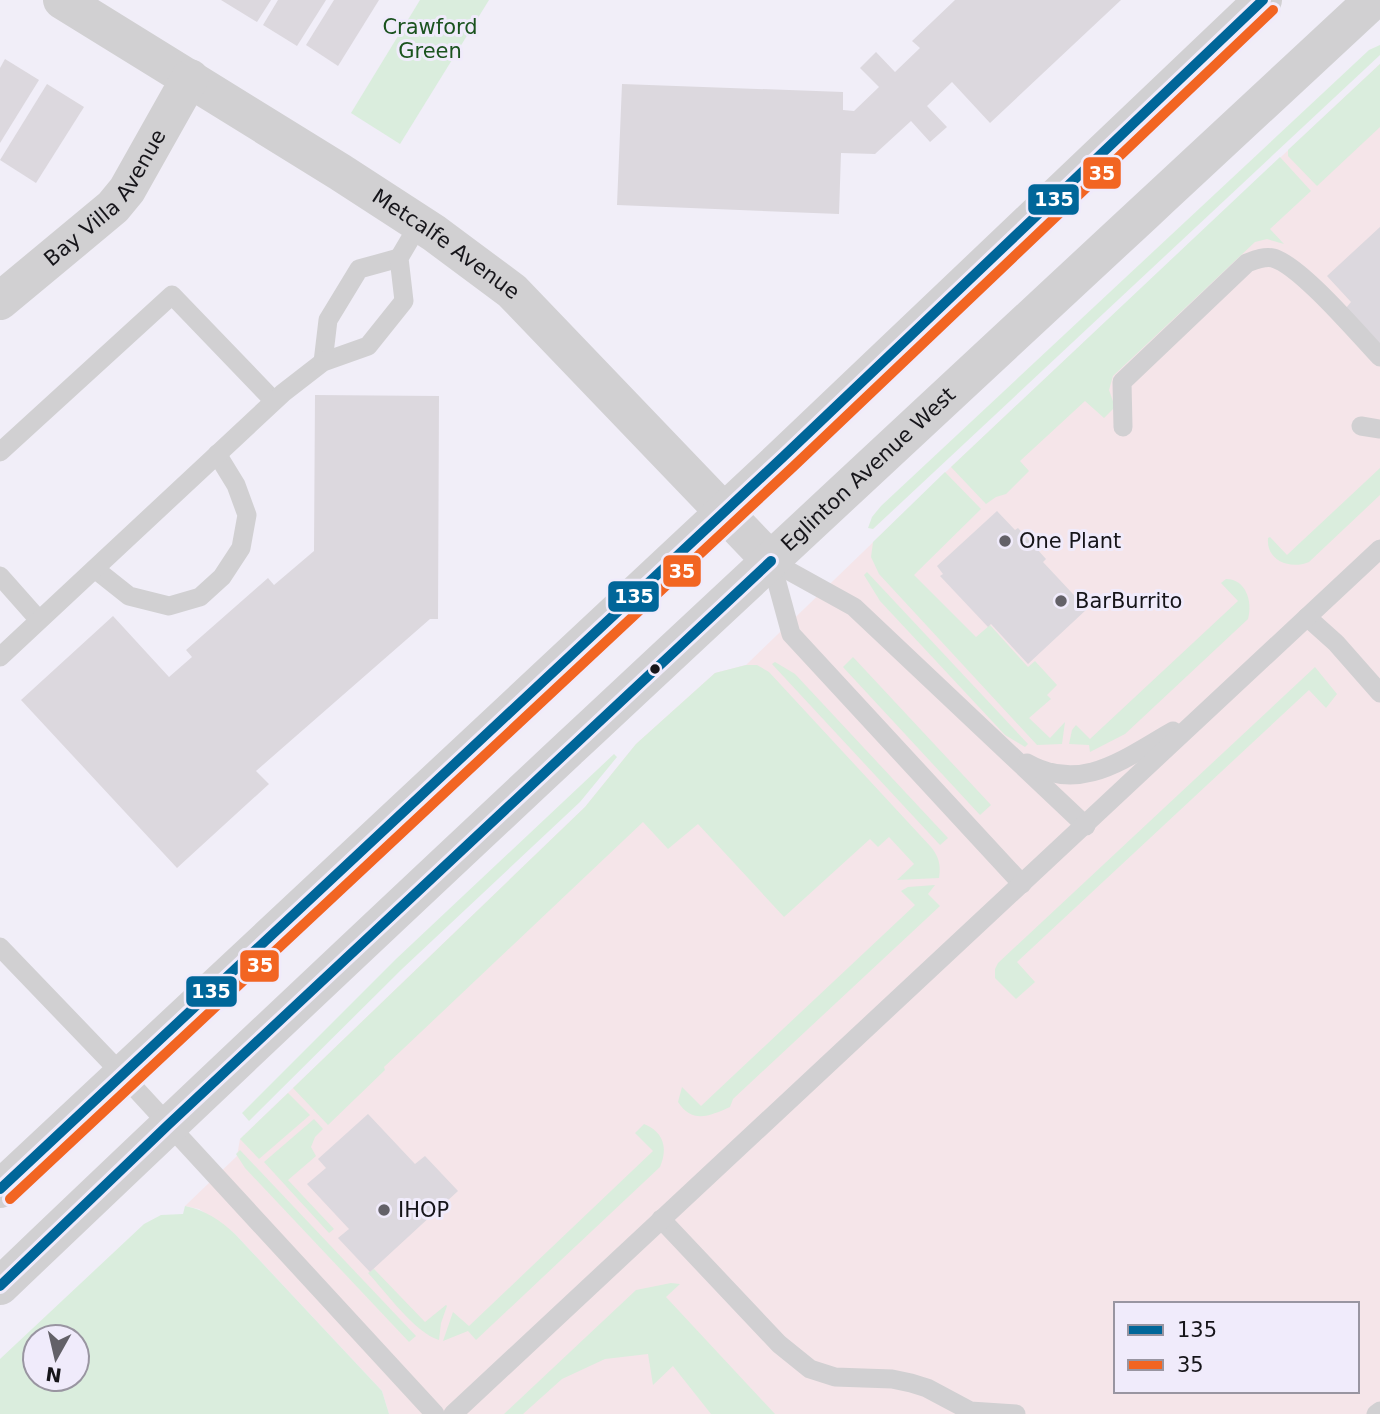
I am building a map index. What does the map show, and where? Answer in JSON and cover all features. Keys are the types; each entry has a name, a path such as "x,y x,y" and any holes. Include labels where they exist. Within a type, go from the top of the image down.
{"main road":[{"name":"Metcalfe Avenue","path":"62,0 419,223 512,290 771,561"},
{"path":"0,1189 121,1073 725,512 1264,0"},
{"name":"Eglinton Avenue West","path":"0,1286 168,1125 1373,0"},
{"name":"Bay Villa Avenue","path":"0,301 113,208 127,190 190,79"}],"lane":[{"path":"0,657 274,401 323,362 368,346 404,301 399,258 419,223"},
{"path":"323,362 328,320 359,269 399,258"},
{"path":"1123,427 1122,382 1247,263 1260,258 1275,258 1309,282 1380,357"},
{"path":"0,452 172,295 274,401"},
{"path":"95,569 129,596 169,606 200,597 222,577 241,548 247,515 236,485 217,454"},
{"path":"453,1414 1380,549"},
{"path":"771,561 854,607 1086,826"},
{"path":"771,561 791,634 1022,884"},
{"path":"0,576 39,620"},
{"path":"1307,617 1336,643 1380,693"},
{"path":"1008,753 1052,774 1071,777 1093,773 1198,717"},
{"path":"0,947 121,1073 435,1414"},
{"path":"661,1219 779,1344 810,1369 835,1377 911,1382 928,1388 970,1411 1016,1414"}],"shaded area":[{"path":"1380,64 1380,1414 389,1414 382,1391 235,1234 199,1209 185,1206 237,1156 240,1139 585,807 636,744 715,673 746,665 951,467"}],"green space":[{"name":"Crawford Green","path":"420,0 489,0 400,144 351,113"},
{"path":"1380,45 1380,55 873,529 868,528 872,517 881,506 1369,50"},
{"path":"1380,64 1380,127 1317,186 1288,156 1288,150"},
{"path":"1280,157 1311,191 1270,229 1284,244 1267,239 1255,242 1113,376 1109,390 1115,407 1104,418 1085,401 1020,461 1029,471 1006,494 986,504 951,467"},
{"path":"1380,468 1380,495 1309,562 1294,565 1275,558 1268,546 1268,538 1287,555"},
{"path":"945,472 981,509 914,575 976,637 990,625 1028,667 1035,661 1057,685 1047,695 1051,699 1029,718 1050,738 1065,722 1062,744 1037,745 879,574 871,557 873,542"},
{"path":"867,572 1028,744 1025,747 1005,735 880,601 864,575"},
{"path":"1226,579 1243,587 1249,599 1248,619 1125,734 1090,752 1089,745 1069,744 1076,725 1090,739 1238,601 1221,583"},
{"path":"853,657 991,805 980,815 843,667"},
{"path":"775,662 795,674 948,838 940,845 772,664"},
{"path":"757,665 769,672 931,847 939,861 939,878 897,880 914,864 889,837 878,847 870,839 784,917 698,824 668,849 643,822 384,1067 385,1070 328,1125 293,1088 585,807 636,744 715,673"},
{"path":"1315,667 1337,694 1326,708 1309,690 1017,962 1035,982 1016,999 995,978 998,963"},
{"path":"614,754 617,757 580,802 402,969 249,1121 242,1113 396,959"},
{"path":"935,885 928,894 940,906 733,1099 730,1107 702,1116 695,1116 683,1109 678,1102 682,1087 701,1106 915,905 901,891 908,887"},
{"path":"288,1093 310,1115 259,1159 240,1139"},
{"path":"314,1119 323,1129 315,1137 311,1147 316,1156 288,1180 334,1229 329,1233 264,1162"},
{"path":"644,1124 656,1131 663,1141 664,1153 660,1167 476,1340 468,1331 443,1341 453,1312 469,1326 653,1151 635,1133"},
{"path":"240,1150 416,1336 409,1342 245,1168 236,1154"},
{"path":"185,1206 206,1213 235,1234 382,1391 389,1414 0,1414 0,1359 21,1339 21,1393 91,1393 91,1323 38,1323 144,1224 161,1215 183,1214"},
{"path":"374,1269 425,1322 447,1306 439,1340 420,1329 401,1311 368,1273"},
{"path":"671,1283 680,1284 666,1297 775,1414 711,1414 673,1366 653,1385 648,1354 605,1359 562,1379 523,1414 504,1414 636,1290"}],"building":[{"path":"221,0 271,0 257,22"},
{"path":"278,0 326,0 297,46 263,25"},
{"path":"334,0 379,0 338,66 306,45"},
{"path":"955,0 1121,0 990,123 952,82 927,106 947,127 930,142 911,121 875,154 841,153 839,214 617,205 622,84 843,92 843,110 854,111 879,87 860,68 876,52 895,72 920,48 912,41"},
{"path":"5,59 39,80 0,143 0,68"},
{"path":"47,84 84,107 36,183 0,160"},
{"path":"1380,227 1380,344 1346,308 1351,302 1327,276"},
{"path":"315,395 439,396 438,619 430,619 256,771 269,784 177,868 21,700 113,616 169,677 192,657 186,650 268,578 274,585 314,551"},
{"path":"997,511 1015,530 1018,528 1046,559 1043,562 1087,609 1028,664 991,624 988,627 940,576 943,574 937,566"},
{"name":"IHOP","path":"368,1114 415,1164 425,1156 458,1191 370,1272 338,1238 349,1229 307,1184 326,1168 318,1159"}],"transit line":[{"name":"135","path":"0,1189 784,456 1263,0"},
{"name":"35","path":"10,1199 794,466 1273,10"},
{"name":"135","path":"0,1286 168,1125 771,561"}],"place":[{"name":"One Plant","path":"1005,541"},
{"name":"BarBurrito","path":"1061,601"},
{"name":"IHOP","path":"384,1210"}]}
